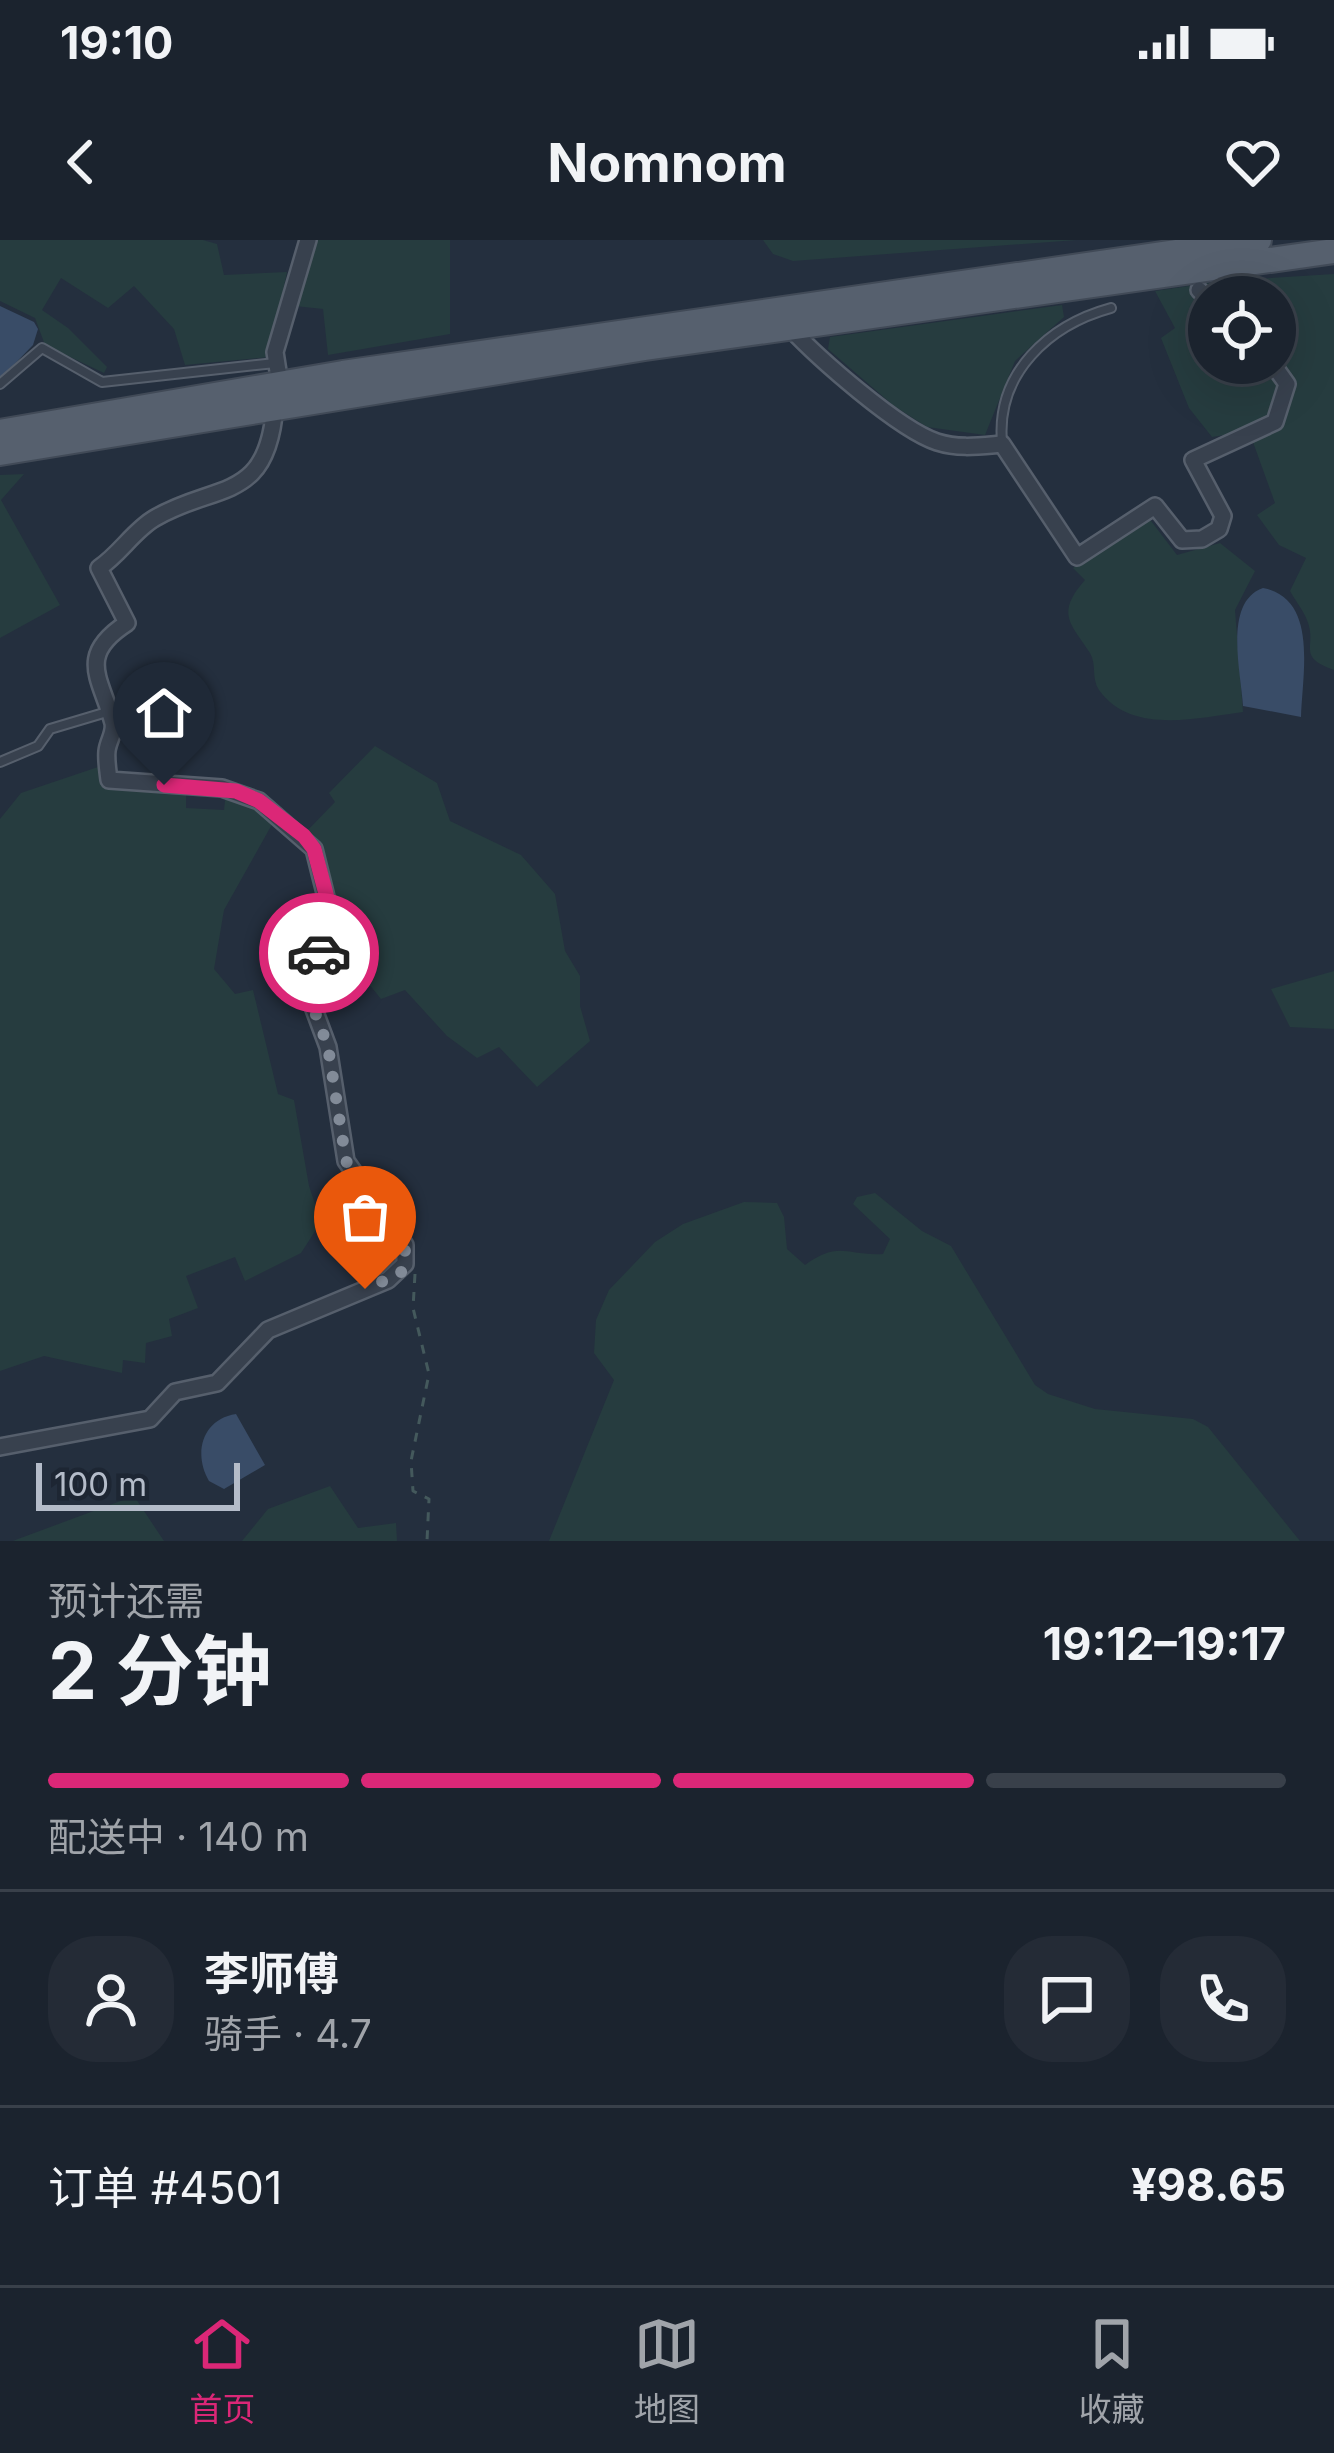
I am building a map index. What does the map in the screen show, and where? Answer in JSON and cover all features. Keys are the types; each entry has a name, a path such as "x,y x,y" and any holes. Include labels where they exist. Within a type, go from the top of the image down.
{"main road":[{"path":"0,432 278,384 1259,240"},
{"path":"0,453 278,384 788,327 1334,251"}],"street":[{"path":"0,1448 150,1418 175,1393 217,1383 268,1330 397,1276 405,1264 406,1245 350,1170 338,1132 328,1047 308,987 315,958 334,929 314,849 259,801 236,791 112,783 107,750 114,725 97,685 98,650 105,637 127,623 99,568 118,556 152,519 241,482 263,456 278,384 275,352 306,248 291,240"},
{"path":"788,327 810,350 917,433 953,446 1002,443 1077,557 1155,506 1178,538 1202,539 1219,529 1223,520 1193,460 1254,436 1275,422 1286,384"}],"lane":[{"path":"1002,443 1003,405 1015,374 1076,317 1111,308"},
{"path":"0,384 42,348 102,382 278,384"},
{"path":"0,762 38,746 50,729 107,712"}],"path":[{"path":"406,1245 416,1267 413,1308 429,1374 411,1471 413,1491 429,1499 427,1541"}],"green space":[{"path":"0,240 203,240 217,244 224,275 287,272 269,357 185,365 174,329 134,286 108,308 61,278 42,310 68,328 107,367 104,373 45,345 35,318 0,301"},
{"path":"314,240 450,240 450,334 328,355 323,309 295,306"},
{"path":"763,240 1077,240 793,261 773,254"},
{"path":"1334,274 1334,670 1311,655 1310,629 1290,591 1306,558 1279,545 1257,515 1275,503 1249,431 1212,437 1189,408 1161,338 1175,328 1155,291 1188,286 1188,384 1296,384 1296,276"},
{"path":"1062,305 1064,317 1015,361 985,435 927,427 894,406 828,349 830,337"},
{"path":"24,474 1,500 60,605 0,638 0,475"},
{"path":"1148,517 1177,555 1220,543 1255,571 1235,610 1243,712 1186,720 1146,718 1112,704 1099,690 1092,658 1069,618 1070,602 1085,580 1073,568"},
{"path":"375,746 437,783 450,821 521,855 555,894 565,951 580,976 580,1006 590,1041 537,1087 499,1047 477,1058 447,1036 405,990 381,999 336,943 330,885 307,831 335,802 329,793"},
{"path":"98,767 102,787 186,790 186,808 224,810 226,792 244,797 275,819 224,910 214,969 235,994 253,990 278,1094 294,1100 309,1186 321,1222 301,1253 245,1281 235,1257 186,1276 198,1308 169,1319 172,1336 146,1343 145,1363 123,1360 122,1373 44,1356 0,1371 0,819 21,793"},
{"path":"1334,971 1334,1029 1290,1027 1271,989"},
{"path":"875,1193 922,1231 951,1246 1035,1385 1095,1409 1193,1419 1208,1427 1300,1541 549,1541 614,1380 594,1353 596,1320 609,1290 655,1242 683,1224 744,1202 777,1203 784,1217 787,1249 805,1265 835,1251 883,1254 890,1239 853,1204 857,1197"},
{"path":"330,1486 358,1528 396,1523 397,1541 242,1541 268,1509"},
{"path":"134,1496 164,1541 13,1541 18,1539"}],"water":[{"path":"0,306 34,322 38,329 33,345 0,379"},
{"path":"1263,588 1281,595 1300,623 1301,717 1243,706 1239,623 1251,596"},
{"path":"236,1414 265,1465 224,1489 209,1481 202,1449 208,1430"}],"way so far":[{"path":"319,953 309,977 309,996 328,1047 346,1161 406,1245 401,1273 365,1289"}],"route":[{"path":"164,785 236,791 259,801 304,836 314,849 334,924 319,953"}]}
